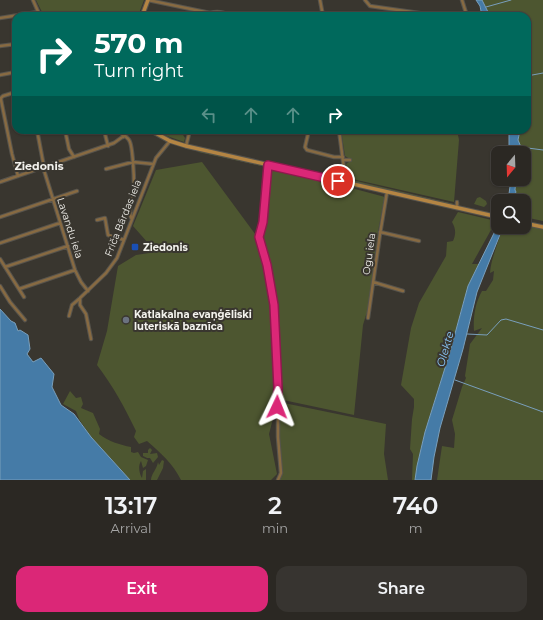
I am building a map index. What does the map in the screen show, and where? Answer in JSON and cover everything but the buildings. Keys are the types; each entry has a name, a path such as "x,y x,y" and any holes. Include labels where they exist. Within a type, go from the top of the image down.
{"main road":[{"path":"144,12 148,0"},
{"path":"157,134 170,141 186,146 491,215"},
{"path":"531,224 543,227"}],"street":[{"path":"33,0 38,12"},
{"path":"148,0 205,12"},
{"path":"320,0 322,12"},
{"path":"365,0 370,6 412,12"},
{"path":"462,0 466,12"},
{"path":"0,18 12,16"},
{"path":"0,46 12,44"},
{"path":"0,75 12,73"},
{"path":"12,94 1,98 18,176"},
{"name":"Lavandu iela","path":"37,134 43,167 75,270 81,282 88,291"},
{"path":"66,134 74,157"},
{"path":"105,134 108,146"},
{"path":"0,182 108,146 127,134"},
{"path":"186,146 189,134"},
{"path":"308,134 306,147 307,150 350,160"},
{"path":"340,134 345,182"},
{"path":"124,136 131,143 133,162 134,185 129,214 132,219"},
{"name":"Friča Bārdas iela","path":"69,316 72,305 112,266 121,250 153,164 158,154 170,141"},
{"path":"106,169 133,162 153,164"},
{"path":"268,165 263,222 259,237 267,265 273,298 276,341 278,437 281,473 278,480"},
{"path":"0,217 77,191"},
{"name":"Ogu iela","path":"368,318 387,192"},
{"path":"457,202 457,208"},
{"path":"97,220 105,218 108,235 124,240"},
{"path":"0,243 60,223"},
{"path":"380,232 419,241"},
{"path":"5,267 68,246"},
{"path":"0,259 24,297"},
{"path":"19,289 75,270"},
{"path":"373,282 402,291"},
{"path":"0,286 10,302 25,320"},
{"path":"80,298 80,305 86,314 91,339"}],"green space":[{"path":"36,0 144,0 140,12 42,12"},
{"path":"482,0 543,0 543,221 531,218 531,194 515,194 515,186 531,186 531,146 520,146 518,140 519,134 531,134 531,12 488,12"},
{"path":"163,134 182,134 185,138 184,142"},
{"path":"342,134 458,134 459,140 454,202 348,178 346,164 350,159 345,156"},
{"path":"198,152 264,166 266,167"},
{"path":"202,162 258,238 265,269 270,307 275,411 269,434 277,474 271,480 181,480 166,459 147,441 139,444 134,437 136,431 128,414 97,365 107,331 118,266 136,255 156,252 133,226 156,170"},
{"path":"270,170 340,185 385,197 375,254 369,311 363,325 354,415 283,400 280,392 277,321 268,262 261,237 264,227"},
{"path":"348,179 454,204 451,205 351,182"},
{"path":"480,197 486,201 487,204 484,207 474,204 477,198"},
{"path":"458,212 491,220 491,230 472,264 480,264 465,296 450,353 425,432 415,480 412,480 413,454 410,449 414,399 401,385 411,328 419,303 446,256 447,242 453,241 455,236 452,222"},
{"path":"531,226 543,229 543,480 437,480 442,446 454,448 455,434 452,420 466,378 465,376 470,344 482,328 474,331 474,316 482,291 486,291 493,280 494,271 490,273 493,256 501,234 531,234"},
{"path":"70,391 76,398 81,397 83,404 81,408 93,413 100,429 99,434 106,439 131,447 131,452 138,452 141,457 148,460 146,466 143,468 141,461 139,467 142,478 143,471 146,469 146,480 130,480 91,437 79,419 76,411 63,404"},
{"path":"279,402 386,424 384,454 388,480 279,480 281,474"},
{"path":"150,448 152,450 150,454 157,453 158,457 153,463 150,458 143,456 143,453 148,453"},
{"path":"162,460 164,461 163,468 157,480 151,480 158,462 159,465"}],"water":[{"path":"476,0 482,0 488,12 481,12 480,6"},
{"path":"509,134 519,134 518,140 521,146 509,146"},
{"path":"510,186 515,186 515,194 509,194"},
{"name":"Olekte","path":"494,234 500,234 477,292 463,349 440,428 431,480 415,480 425,432 450,352 468,286"},
{"path":"0,309 11,321 15,323 18,331 20,330 28,335 30,349 27,354 33,362 41,358 54,374 52,387 61,405 74,414 91,437 130,480 0,480"}],"waterway":[{"path":"486,7 511,0"},
{"path":"531,75 543,73"},
{"path":"531,148 543,150"},
{"path":"467,334 487,335 501,320 506,319 543,330"},
{"path":"455,380 543,412"}],"place":[{"name":"Ziedonis","path":"135,247"},
{"name":"Katlakalna evaņģēliski luteriskā baznīca","path":"126,320"}],"district":[{"name":"Ziedonis","path":"39,166"}],"route":[{"path":"277,407 278,388 274,305 267,265 259,237 263,222 268,165 338,181"}]}
